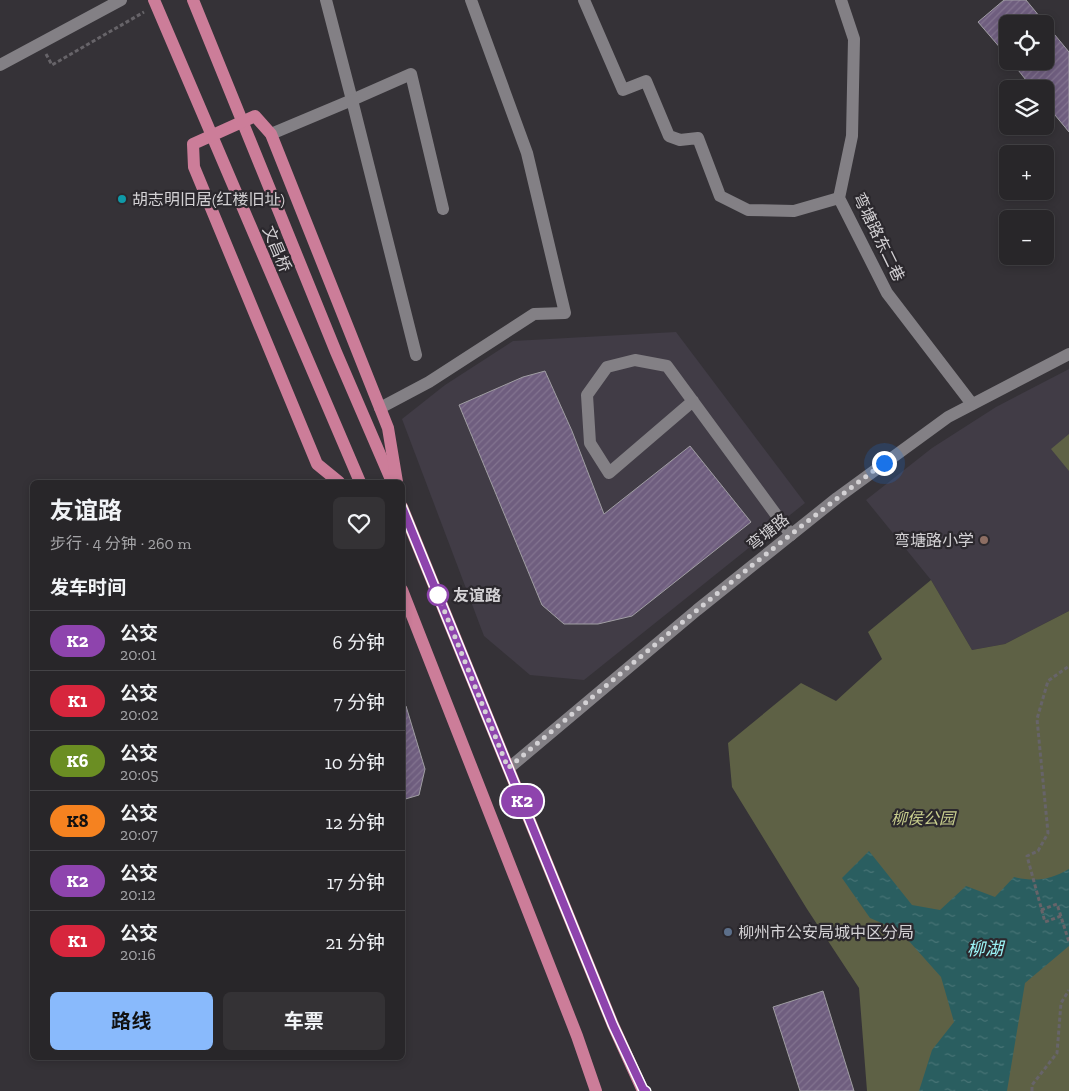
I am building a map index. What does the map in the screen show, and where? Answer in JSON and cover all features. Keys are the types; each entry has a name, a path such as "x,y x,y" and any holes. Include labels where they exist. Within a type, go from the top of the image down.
{"main road":[{"name":"文昌桥","path":"194,0 336,352 391,480"},
{"name":"文昌桥","path":"155,3 359,480"},
{"path":"337,480 317,464 194,167 193,144 255,116 271,134 388,428 397,480"},
{"path":"405,514 613,1025 644,1090"},
{"path":"405,598 577,1036 596,1091"}],"street":[{"path":"0,65 120,0"},
{"path":"326,0 416,355"},
{"path":"380,408 429,382 534,314 564,313 527,152 471,0"},
{"path":"584,0 623,90 646,81 669,136 680,140 698,138 720,196 748,210 794,211 839,198"},
{"name":"弯塘路东二巷","path":"841,0 854,39 852,136 839,198 887,293 972,404"},
{"path":"271,134 411,74 443,209"},
{"name":"弯塘路","path":"508,768 696,610 791,534 948,417 1069,354"},
{"path":"693,401 609,473 590,443 587,395 607,367 635,360 667,366 693,401 791,534"}],"path":[{"path":"40,44 52,65 155,3"},
{"path":"1061,916 1044,922 1027,856 1038,851 1048,833 1037,719 1048,681 1069,666"},
{"path":"1041,910 1057,904 1069,942"},
{"path":"1032,1091 1032,1085 1057,1053 1060,1003 1069,990"}],"shaded area":[{"path":"676,332 805,503 584,680 530,675 484,636 402,419 445,385 513,341"},
{"name":"弯塘路小学","path":"1069,369 1069,611 1005,644 972,650 931,580 866,500 932,448 996,407"}],"green space":[{"path":"1069,434 1069,471 1051,449"},
{"name":"柳侯公园","path":"931,580 972,650 1005,644 1069,611 1069,1091 867,1091 859,988 807,909 732,787 728,743 801,683 836,701 882,659 868,632"}],"water":[{"name":"柳湖","path":"869,851 912,905 940,910 966,886 995,897 1014,877 1042,879 1055,876 1069,869 1069,946 1025,983 1007,1091 919,1091 932,1050 954,1022 941,977 900,931 870,918 842,878"}],"building":[{"path":"1004,0 1026,0 1038,15 999,15 999,46 978,22"},
{"path":"1054,34 1069,52 1069,132 1054,114 1054,80 1026,80 1018,70 1054,70"},
{"path":"545,371 572,431 604,514 690,446 751,522 632,616 598,624 564,624 542,605 459,405 523,377"},
{"path":"405,706 425,769 419,795 405,799"},
{"path":"823,991 854,1091 800,1091 773,1007"}],"bus line":[{"name":"K2","path":"405,514 613,1025 643,1089 646,1091"}],"place":[{"name":"胡志明旧居(红楼旧址)","path":"122,199"},
{"name":"弯塘路小学","path":"984,540"},
{"name":"友谊路","path":"438,595"},
{"name":"柳州市公安局城中区分局","path":"728,932"}],"route":[{"path":"438,595 508,768 696,610 884,463"}]}
